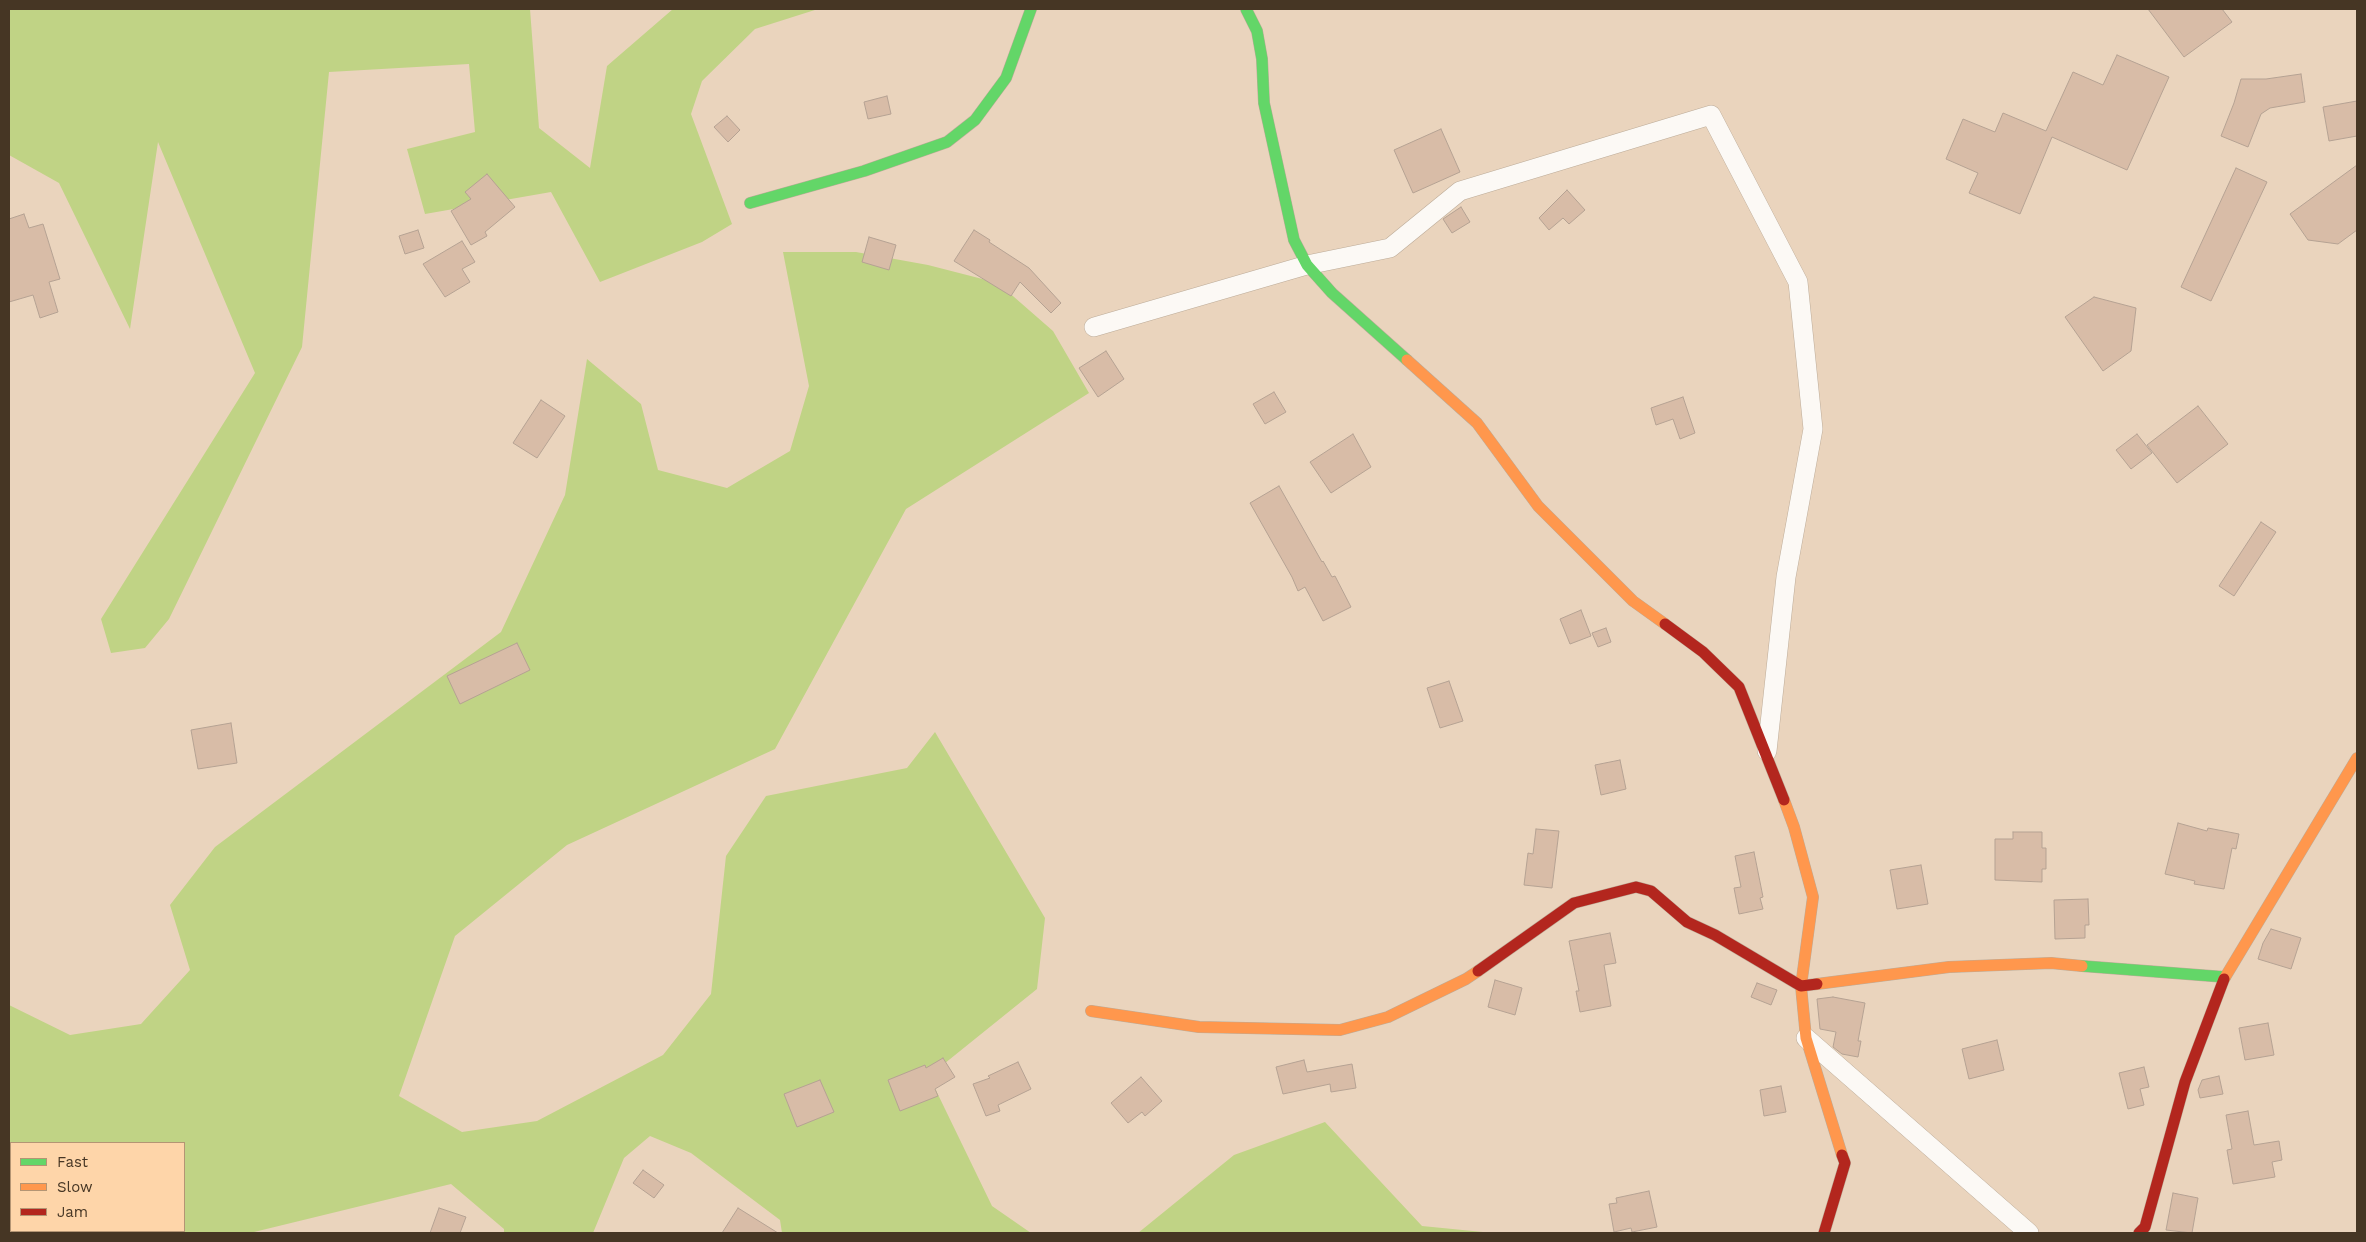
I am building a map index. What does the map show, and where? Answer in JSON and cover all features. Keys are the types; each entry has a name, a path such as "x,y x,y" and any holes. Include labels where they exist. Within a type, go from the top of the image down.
{"street":[{"path":"750,203 864,171 947,142 975,120 1006,78 1031,9"},
{"path":"1246,9 1257,31 1262,59 1264,103 1294,240 1307,265 1332,292 1477,423 1538,506 1633,601 1703,652 1739,687 1749,708 1794,827 1813,897 1801,986 1806,1038 1845,1163 1824,1233"},
{"path":"1094,327 1307,265 1390,248 1460,191 1711,115 1798,282 1813,429 1786,577 1766,756"},
{"path":"2139,1233 2145,1227 2185,1082 2225,977 2357,758"},
{"path":"1092,1011 1199,1027 1340,1030 1388,1017 1466,979 1574,903 1636,887 1651,891 1687,922 1715,935 1801,986 1949,967 2051,963 2225,977"},
{"path":"1806,1038 2029,1233"}],"green space":[{"path":"9,9 530,9 539,128 590,168 607,66 673,9 818,9 755,29 702,81 691,114 732,224 702,242 600,282 551,192 425,214 407,149 475,132 469,64 329,72 302,347 169,619 145,648 111,653 101,619 255,373 158,142 130,329 59,183 9,155"},
{"path":"783,252 856,252 928,265 998,283 1053,331 1089,393 906,509 775,749 567,845 455,936 399,1096 462,1132 537,1121 663,1055 711,994 726,856 766,796 907,768 935,732 1045,918 1037,989 929,1076 992,1206 1031,1233 782,1233 780,1220 691,1153 650,1136 624,1158 593,1233 504,1233 504,1229 451,1184 250,1233 9,1233 9,1005 70,1035 141,1024 190,970 170,905 215,847 501,632 565,495 587,359 641,404 658,470 727,488 790,451 809,386"},
{"path":"1325,1122 1422,1226 1493,1233 1138,1233 1234,1155"}],"building":[{"path":"2148,9 2222,9 2232,22 2184,57"},
{"path":"2117,55 2169,77 2127,170 2052,137 2020,214 1969,193 1978,173 1946,159 1963,119 1995,132 2003,113 2046,131 2073,72 2103,85"},
{"path":"2301,74 2305,102 2270,108 2261,114 2248,147 2221,136 2241,79 2266,79"},
{"path":"887,96 891,114 868,119 864,102"},
{"path":"2357,101 2357,136 2329,141 2323,107"},
{"path":"727,116 740,130 728,142 714,127"},
{"path":"1441,129 1460,172 1413,193 1394,150"},
{"path":"2357,165 2357,230 2338,244 2308,240 2290,214"},
{"path":"2236,168 2267,182 2211,301 2181,287"},
{"path":"487,174 515,207 485,232 487,236 471,245 451,211 471,199 465,192"},
{"path":"1567,190 1585,210 1569,224 1563,218 1549,230 1539,218"},
{"path":"1461,207 1470,222 1452,233 1443,219"},
{"path":"24,214 29,228 43,224 60,279 49,282 58,312 40,318 33,295 9,302 9,219"},
{"path":"418,230 424,248 405,254 399,236"},
{"path":"974,230 1029,268 1061,303 1051,313 1020,282 1011,296 954,261"},
{"path":"869,237 896,245 889,270 862,262"},
{"path":"462,241 475,262 462,269 470,282 445,297 423,264"},
{"path":"2094,297 2136,308 2131,351 2103,371 2065,317"},
{"path":"1106,351 1124,379 1098,397 1079,368"},
{"path":"1274,392 1286,412 1265,424 1253,404"},
{"path":"1683,397 1695,433 1680,439 1673,419 1656,425 1651,408"},
{"path":"541,400 565,416 537,458 513,443"},
{"path":"2198,406 2228,444 2177,483 2147,445"},
{"path":"1353,434 1371,467 1331,493 1310,462"},
{"path":"2137,434 2152,453 2131,469 2116,450"},
{"path":"1279,486 1322,562 1332,577 1335,576 1351,607 1323,621 1305,587 1298,591 1250,503"},
{"path":"2261,522 2276,532 2234,596 2219,586"},
{"path":"1581,610 1591,636 1570,644 1560,619"},
{"path":"1606,628 1611,642 1598,647 1592,633"},
{"path":"517,643 530,670 460,704 447,676"},
{"path":"1449,681 1463,721 1440,728 1427,688"},
{"path":"231,723 237,763 198,769 191,730"},
{"path":"1620,760 1626,789 1601,795 1595,765"},
{"path":"2178,823 2207,831 2208,828 2239,834 2236,849 2232,848 2224,889 2194,884 2195,881 2165,874"},
{"path":"1536,829 1559,831 1552,888 1524,885 1528,853 1533,854"},
{"path":"2013,832 2042,832 2042,848 2046,848 2046,869 2042,869 2042,882 1995,880 1995,839 2013,839"},
{"path":"1754,852 1763,897 1760,898 1763,909 1739,914 1734,888 1741,887 1735,856"},
{"path":"1921,865 1928,904 1897,909 1890,870"},
{"path":"2088,899 2089,925 2085,925 2085,938 2055,939 2054,900"},
{"path":"2271,929 2301,938 2291,969 2258,959 2263,943"},
{"path":"1610,933 1616,963 1604,965 1611,1006 1580,1012 1576,991 1579,991 1569,941"},
{"path":"1495,980 1522,988 1515,1015 1488,1007"},
{"path":"1757,983 1777,990 1771,1005 1751,997"},
{"path":"1833,997 1865,1003 1858,1041 1861,1041 1858,1057 1842,1054 1833,1047 1836,1032 1820,1029 1817,999"},
{"path":"2268,1023 2274,1055 2245,1060 2239,1028"},
{"path":"1997,1040 2004,1070 1969,1079 1962,1049"},
{"path":"943,1058 955,1077 935,1089 938,1096 900,1111 888,1080 925,1065 926,1068"},
{"path":"1304,1060 1307,1072 1352,1064 1356,1088 1331,1092 1330,1084 1283,1094 1276,1067"},
{"path":"1018,1062 1031,1089 998,1105 1000,1111 986,1116 973,1084 990,1078 988,1076"},
{"path":"2144,1067 2149,1087 2140,1089 2144,1105 2128,1109 2119,1073"},
{"path":"2219,1076 2223,1094 2200,1098 2198,1090 2202,1080"},
{"path":"1141,1077 1162,1101 1145,1116 1142,1112 1128,1123 1111,1103"},
{"path":"820,1080 834,1112 797,1127 784,1094"},
{"path":"1781,1086 1786,1112 1764,1116 1760,1090"},
{"path":"2248,1111 2254,1145 2279,1141 2282,1160 2272,1162 2275,1177 2233,1184 2227,1150 2232,1149 2226,1115"},
{"path":"643,1170 664,1185 654,1198 633,1183"},
{"path":"1649,1191 1657,1227 1632,1232 1631,1228 1614,1232 1609,1204 1617,1203 1616,1198"},
{"path":"2173,1193 2198,1198 2192,1233 2166,1230"},
{"path":"439,1208 466,1217 460,1233 430,1233"},
{"path":"738,1208 778,1233 722,1233"}],"traffic: fast":[{"path":"750,203 864,171 947,142 975,120 1006,78 1031,9"},
{"path":"1246,9 1257,31 1262,59 1264,103 1294,240 1307,265 1332,293 1407,360"},
{"path":"2082,966 2225,977"}],"traffic: slow":[{"path":"1407,360 1477,423 1538,506 1633,601 1665,624"},
{"path":"2224,979 2357,758"},
{"path":"1784,800 1794,827 1813,897 1801,986 1806,1038 1842,1155"},
{"path":"1817,984 1949,967 2051,963 2082,966"},
{"path":"1091,1011 1199,1027 1340,1030 1388,1017 1466,979 1478,971"}],"traffic: jam":[{"path":"1665,624 1703,652 1739,687 1784,800"},
{"path":"1478,971 1574,903 1636,887 1651,891 1687,922 1715,935 1801,986 1817,984"},
{"path":"2139,1233 2145,1227 2185,1082 2224,979"},
{"path":"1824,1233 1845,1163 1842,1155"}]}
